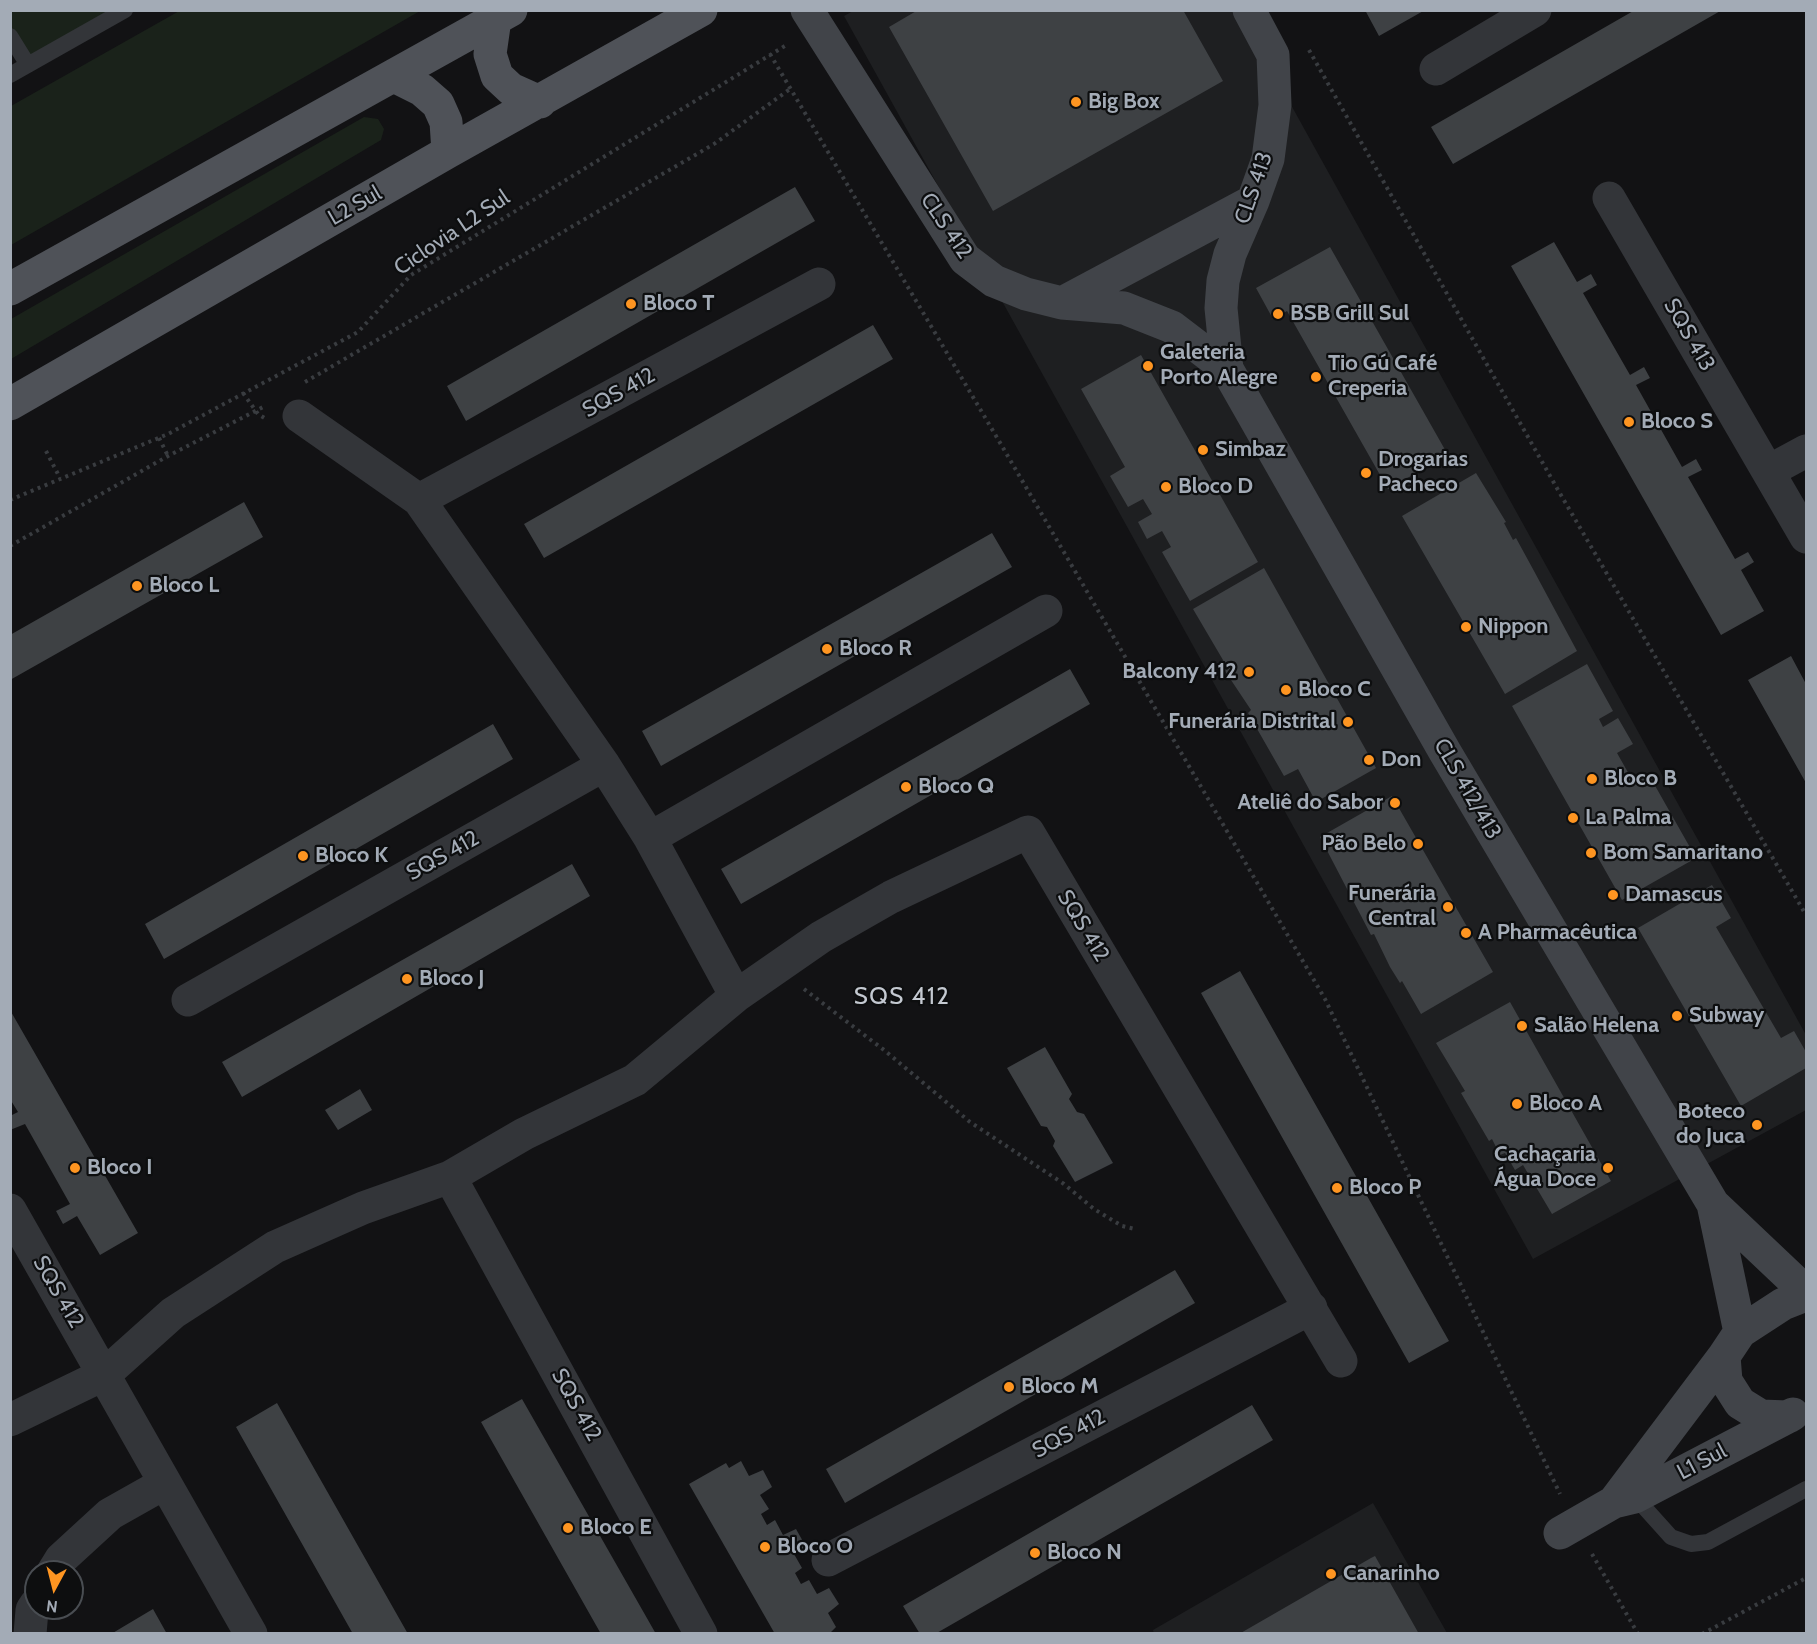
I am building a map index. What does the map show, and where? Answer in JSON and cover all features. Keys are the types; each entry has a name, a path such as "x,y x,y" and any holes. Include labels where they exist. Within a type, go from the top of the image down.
{"main road":[{"name":"L2 Sul","path":"10,404 448,152 701,10"},
{"path":"503,15 490,54 497,76 511,89 540,102"},
{"path":"10,289 503,15"},
{"path":"394,76 422,90 438,104 446,122 448,152"}],"street":[{"name":"CLS 413","path":"1227,369 1221,308 1223,281 1230,254 1268,159 1275,105 1273,55 1248,10"},
{"path":"1436,69 1535,10"},
{"name":"CLS 412","path":"812,18 964,259 994,281 1026,294 1062,303 1124,308 1172,327 1227,369"},
{"name":"SQS 413","path":"1610,198 1806,537"},
{"path":"1062,303 1253,201"},
{"name":"SQS 412","path":"419,500 819,284"},
{"name":"CLS 412/413","path":"1227,369 1445,752 1713,1204 1806,1294"},
{"path":"298,401 419,500 604,765 650,838 736,996"},
{"path":"1769,471 1806,452"},
{"path":"650,838 1046,611"},
{"name":"SQS 412","path":"188,1000 604,765"},
{"name":"SQS 412","path":"10,1420 105,1374 173,1313 275,1246 363,1208 450,1177 524,1134 635,1080 736,996 821,937 891,897 1028,832 1341,1361"},
{"name":"SQS 412","path":"450,1177 701,1634"},
{"name":"CLS 412/413","path":"1713,1204 1732,1344 1726,1381 1740,1403 1761,1416 1797,1413"},
{"name":"SQS 412","path":"10,1210 251,1634"},
{"name":"L1 Sul","path":"1624,1499 1732,1344 1783,1304 1806,1294"},
{"name":"SQS 412","path":"828,1560 1311,1308"},
{"name":"L1 Sul","path":"1568,1529 1797,1413"},
{"path":"60,1560 110,1514 165,1483"}],"lane":[{"path":"10,75 125,10"},
{"path":"10,36 28,66"},
{"path":"1624,1499 1671,1537 1691,1544 1708,1542 1806,1489"}],"path":[{"name":"Ciclovia L2 Sul","path":"10,500 159,438 358,332 411,275 770,54 812,18"},
{"path":"1308,48 1558,490 1806,915"},
{"path":"770,54 1325,999 1568,1529 1638,1634"},
{"path":"298,401 714,144 790,89"},
{"path":"10,546 168,456 267,405"},
{"path":"159,438 168,456"},
{"path":"46,451 60,478"},
{"path":"778,968 884,1050 970,1122 1064,1184 1094,1209 1122,1226 1135,1229"},
{"path":"1702,1634 1806,1578"}],"shaded area":[{"path":"181,10 420,11 11,245 11,106"},
{"path":"855,10 1239,11 1806,1035 1806,1110 1533,1259 844,16"},
{"path":"10,11 125,11 28,65 11,34"},
{"path":"364,117 378,119 384,129 381,140 11,359 11,319"},
{"name":"Canarinho","path":"1373,1503 1447,1633 1154,1634 1153,1630"}],"building":[{"path":"918,10 1183,10 1223,81 993,211 889,27"},
{"path":"1365,10 1425,10 1379,36"},
{"path":"1635,10 1722,10 1453,164 1431,127"},
{"name":"Bloco T","path":"795,187 815,221 466,421 447,386"},
{"name":"Bloco S","path":"1554,242 1577,282 1591,274 1597,285 1583,293 1630,375 1644,367 1650,378 1636,385 1682,467 1696,459 1702,470 1688,477 1735,559 1748,552 1754,562 1741,570 1764,611 1721,635 1511,266"},
{"path":"1330,247 1448,455 1388,489 1287,311 1273,319 1256,288"},
{"path":"873,325 893,359 544,558 524,524"},
{"name":"Bloco D","path":"1141,355 1258,562 1190,601 1162,552 1171,547 1162,531 1147,539 1138,522 1152,514 1143,499 1128,507 1110,476 1125,467 1081,389"},
{"path":"1476,473 1506,522 1504,523 1513,540 1516,538 1577,651 1505,694 1402,516"},
{"name":"Bloco L","path":"244,502 263,537 10,680 10,635"},
{"name":"Bloco R","path":"992,533 1012,567 661,766 642,731"},
{"name":"Bloco C","path":"1264,568 1376,768 1316,802 1298,769 1284,776 1248,713 1251,710 1221,665 1223,660 1193,609"},
{"path":"1791,656 1806,684 1806,783 1748,680"},
{"name":"Bloco B","path":"1587,664 1613,711 1599,719 1603,727 1618,718 1633,744 1617,753 1634,783 1649,775 1696,858 1622,900 1512,706"},
{"name":"Bloco Q","path":"1070,669 1090,704 741,904 721,869"},
{"name":"Bloco K","path":"493,724 513,759 164,959 145,924"},
{"path":"1392,796 1493,972 1421,1014 1402,981 1400,983 1390,967 1374,934 1371,935 1320,837"},
{"name":"Bloco J","path":"572,864 590,896 242,1097 222,1062"},
{"path":"1712,885 1731,918 1716,927 1781,1038 1794,1031 1806,1052 1806,1068 1741,1106 1638,928"},
{"name":"Bloco P","path":"1240,971 1449,1341 1409,1363 1201,993"},
{"name":"Bloco A","path":"1510,1002 1611,1181 1552,1214 1523,1165 1515,1170 1505,1153 1500,1155 1492,1139 1489,1141 1461,1093 1465,1091 1436,1043"},
{"name":"Bloco I","path":"10,1010 138,1233 100,1255 77,1216 63,1224 56,1211 70,1204 25,1124 10,1130 10,1116 18,1112 10,1099"},
{"path":"1045,1047 1072,1094 1069,1099 1077,1112 1084,1114 1113,1163 1075,1182 1053,1146 1055,1141 1047,1127 1041,1126 1007,1068"},
{"path":"360,1089 372,1110 338,1130 325,1110"},
{"name":"Bloco M","path":"1175,1270 1195,1303 845,1503 826,1469"},
{"name":"Bloco E","path":"522,1399 656,1634 601,1634 481,1422"},
{"path":"277,1403 408,1634 353,1634 236,1427"},
{"name":"Bloco N","path":"1252,1405 1273,1440 935,1634 920,1634 903,1606"},
{"name":"Bloco O","path":"741,1461 749,1476 763,1470 772,1487 760,1495 769,1509 761,1514 767,1525 775,1520 783,1535 796,1529 805,1545 805,1548 794,1554 802,1568 795,1573 801,1584 809,1580 817,1594 829,1588 839,1604 828,1613 836,1627 829,1634 775,1634 689,1484 726,1463 729,1468"},
{"path":"1375,1556 1419,1634 1239,1634 1371,1558"},
{"path":"153,1609 167,1634 111,1634"}],"place":[{"name":"Big Box","path":"1076,102"},
{"name":"Bloco T","path":"631,304"},
{"name":"BSB Grill Sul","path":"1278,314"},
{"name":"Galeteria Porto Alegre","path":"1148,366"},
{"name":"Tio Gú Café Creperia","path":"1316,377"},
{"name":"Bloco S","path":"1629,422"},
{"name":"Simbaz","path":"1203,450"},
{"name":"Drogarias Pacheco","path":"1366,473"},
{"name":"Bloco D","path":"1166,487"},
{"name":"Bloco L","path":"137,586"},
{"name":"Nippon","path":"1466,627"},
{"name":"Bloco R","path":"827,649"},
{"name":"Balcony 412","path":"1249,672"},
{"name":"Bloco C","path":"1286,690"},
{"name":"Funerária Distrital","path":"1348,722"},
{"name":"Don","path":"1369,760"},
{"name":"Bloco B","path":"1592,779"},
{"name":"Bloco Q","path":"906,787"},
{"name":"Ateliê do Sabor","path":"1395,803"},
{"name":"La Palma","path":"1573,818"},
{"name":"Pão Belo","path":"1418,844"},
{"name":"Bom Samaritano","path":"1591,853"},
{"name":"Bloco K","path":"303,856"},
{"name":"Damascus","path":"1613,895"},
{"name":"Funerária Central","path":"1448,907"},
{"name":"A Pharmacêutica","path":"1466,933"},
{"name":"Bloco J","path":"407,979"},
{"name":"Subway","path":"1677,1016"},
{"name":"Salão Helena","path":"1522,1026"},
{"name":"Bloco A","path":"1517,1104"},
{"name":"Boteco do Juca","path":"1757,1125"},
{"name":"Bloco I","path":"75,1168"},
{"name":"Cachaçaria Água Doce","path":"1608,1168"},
{"name":"Bloco P","path":"1337,1188"},
{"name":"Bloco M","path":"1009,1387"},
{"name":"Bloco E","path":"568,1528"},
{"name":"Bloco O","path":"765,1547"},
{"name":"Bloco N","path":"1035,1553"},
{"name":"Canarinho","path":"1331,1574"}],"district":[{"name":"SQS 412","path":"902,997"}]}
